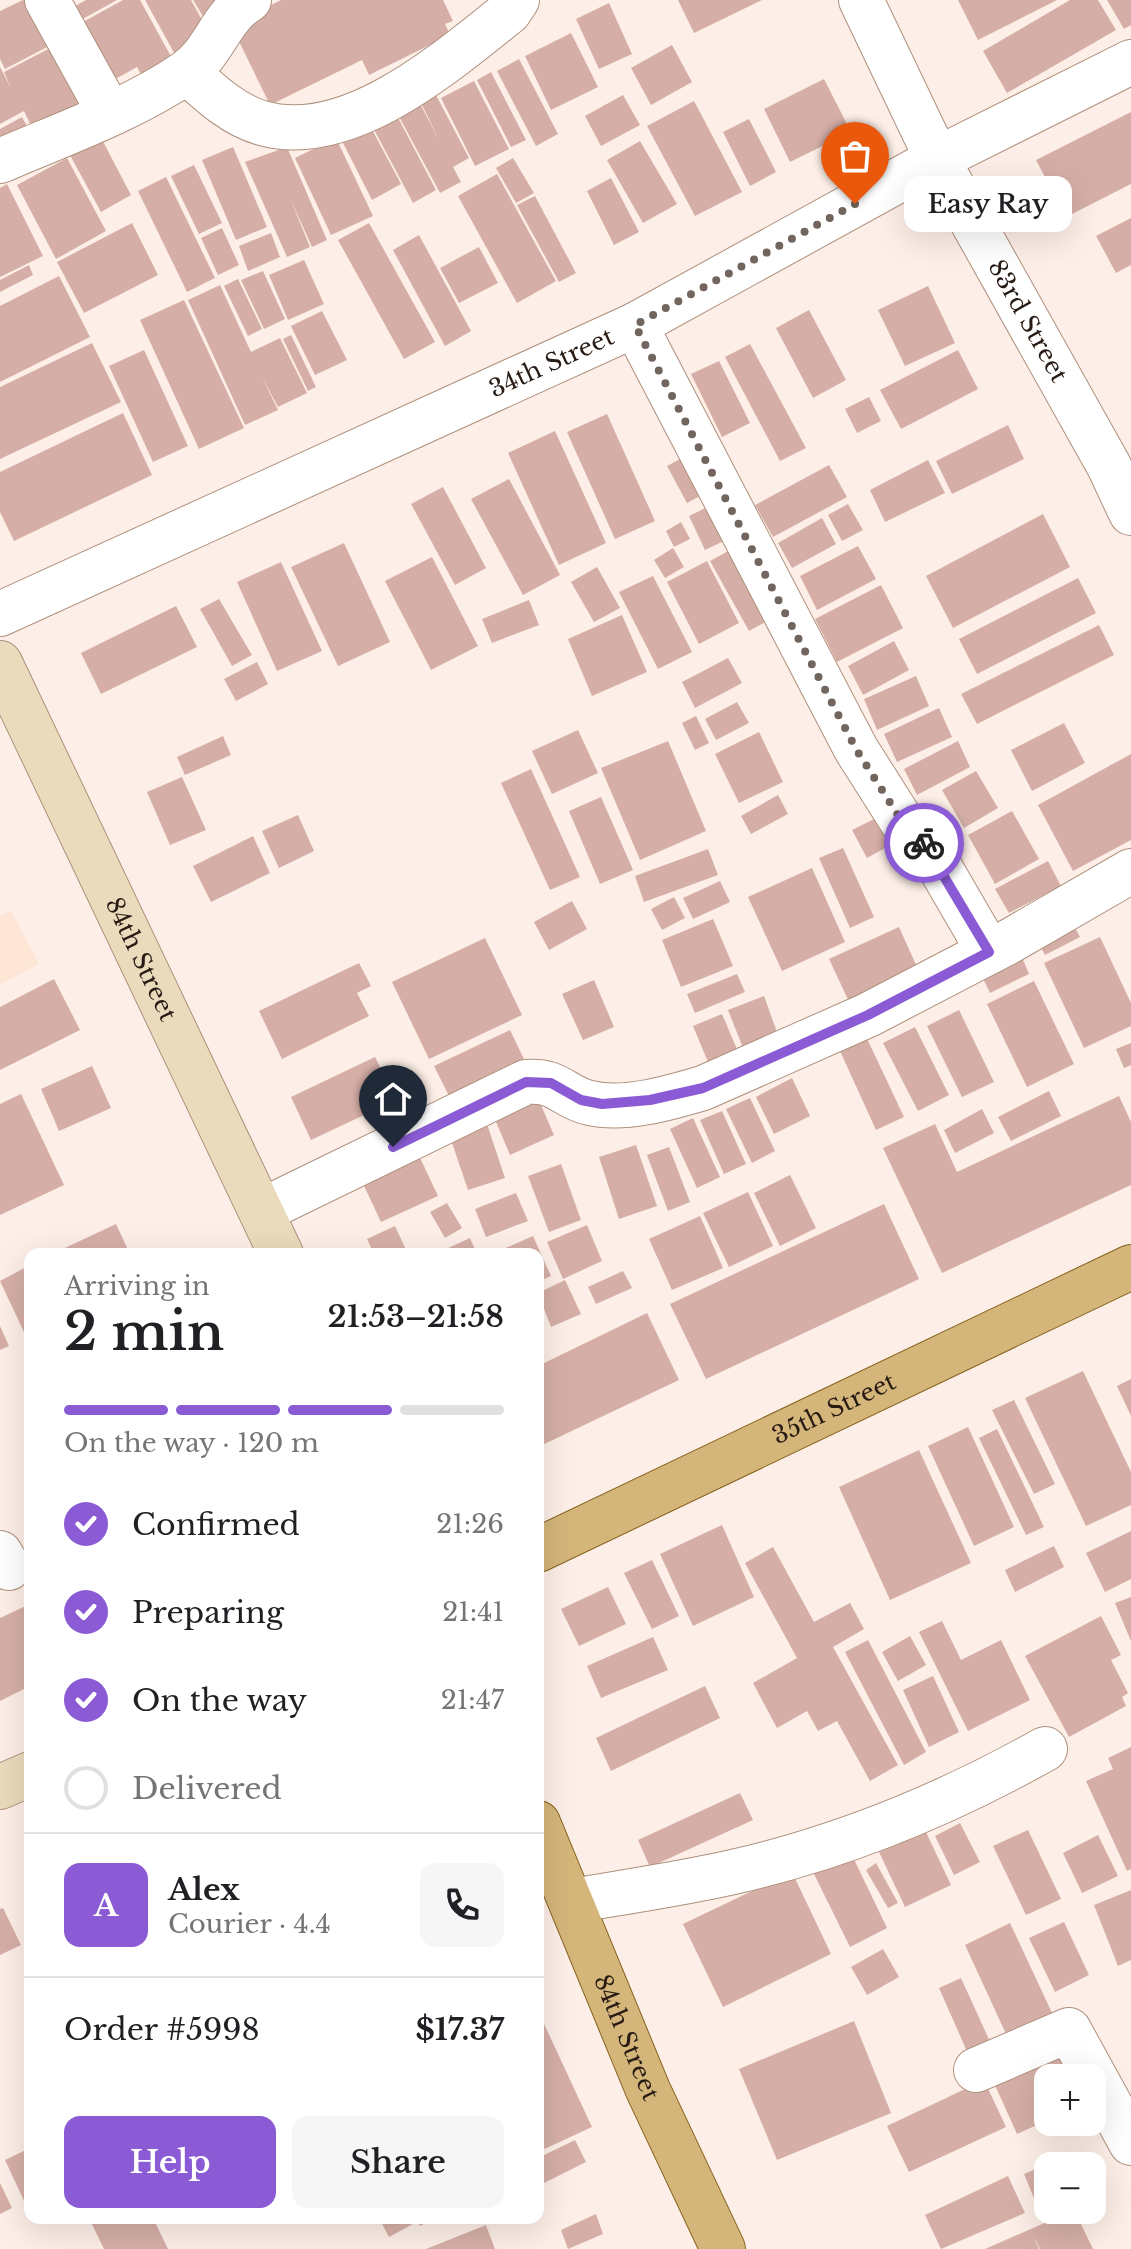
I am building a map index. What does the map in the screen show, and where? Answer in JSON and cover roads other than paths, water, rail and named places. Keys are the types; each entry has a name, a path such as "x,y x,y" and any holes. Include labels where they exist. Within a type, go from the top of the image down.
{"main road":[{"name":"84th Street","path":"0,663 278,1248"},
{"name":"35th Street","path":"544,1547 1131,1267"},
{"path":"0,1787 24,1777"},
{"name":"84th Street","path":"544,1837 648,2090 723,2249"}],"street":[{"path":"47,0 109,112"},
{"path":"0,161 109,112 187,72 212,45 232,11 249,0"},
{"path":"187,72 218,100 260,123 296,130 339,122 432,72 509,12 517,0"},
{"name":"83rd Street","path":"861,0 937,159 1120,462 1131,513"},
{"name":"34th Street","path":"0,614 635,325 937,159 1131,62"},
{"path":"635,325 856,749 901,820 927,845 989,952"},
{"path":"261,1211 526,1082 551,1083 591,1104 624,1104 677,1095 868,1015 989,952 1131,871"},
{"path":"571,1901 734,1872 845,1840 969,1791 1045,1749"},
{"path":"976,2070 1069,2030 1131,2143"}],"place":[{"name":"Easy Ray","path":"855,204"}]}
